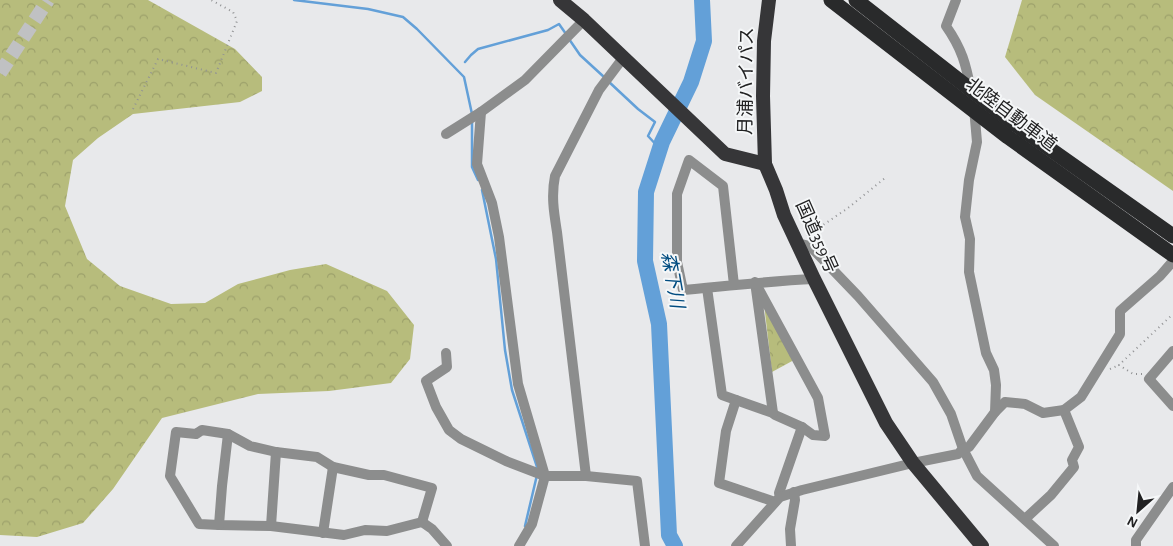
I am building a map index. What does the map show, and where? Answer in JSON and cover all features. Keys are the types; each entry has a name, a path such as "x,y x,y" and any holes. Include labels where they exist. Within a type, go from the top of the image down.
{"highway":[{"path":"560,0 584,20 726,154 764,164"},
{"name":"月浦バイパス","path":"764,164 764,41 769,0"},
{"name":"北陸自動車道","path":"831,0 1008,137 1173,255"},
{"name":"北陸自動車道","path":"856,0 1016,125 1170,234"},
{"name":"国道359号","path":"764,164 814,279 886,422 913,463 982,546"}],"street":[{"path":"956,0 946,26 958,43 966,63 973,101 977,142 969,180 965,216 970,239 970,272 986,353 994,370 996,385 994,412"},
{"path":"446,134 478,114 525,80 584,20"},
{"path":"586,476 552,204 552,191 555,176 599,90 623,58"},
{"path":"478,114 477,164 492,203 499,237 518,384 540,474 532,524 519,546"},
{"path":"734,285 723,186 689,160 677,194 677,262 683,290 734,285 755,282 814,279"},
{"path":"797,243 810,246 817,253 858,296 933,382 951,414 963,449 977,476 1054,546"},
{"path":"736,546 778,499 794,492 958,454 963,449 969,447 994,412 1005,402 1025,404 1043,413 1064,410 1081,397 1113,348 1120,334 1120,311 1171,267"},
{"path":"755,282 773,413"},
{"path":"707,288 722,396 773,413 774,416 802,426 813,435 825,436 818,398 755,282"},
{"path":"1173,350 1149,379 1173,406"},
{"path":"446,353 447,367 426,381 436,407 449,430 462,439 506,461 540,474 637,481 645,546"},
{"path":"736,400 726,431 719,483 778,499"},
{"path":"1024,519 1051,495 1074,467 1072,460 1078,447 1064,410"},
{"path":"778,499 802,426"},
{"path":"422,522 432,488 384,475 369,475 333,467 317,457 276,452 250,446 228,434 202,430 196,434 176,432 170,476 199,524 271,526 344,535 365,530 387,531 422,522 432,528 448,546"},
{"path":"219,525 228,434"},
{"path":"271,526 276,452"},
{"path":"323,533 333,467"},
{"path":"1136,546 1136,540 1173,487"},
{"path":"791,546 790,529 795,500 794,492"}],"path":[{"path":"133,109 158,59 216,73 237,21 233,12 211,0"},
{"path":"797,243 848,208 885,178"},
{"path":"1152,375 1133,374 1119,365 1173,314"}],"green space":[{"path":"0,0 148,0 235,49 262,77 262,91 240,102 133,114 98,138 73,160 65,206 87,259 120,286 171,304 205,303 238,284 290,270 326,264 387,291 414,325 410,359 391,383 329,391 258,394 162,418 113,489 83,523 37,537 0,535"},
{"path":"1022,0 1173,0 1173,191 1035,95 1005,57"},
{"path":"764,304 794,360 772,372"}],"waterway":[{"path":"294,0 368,9 403,17 464,77 472,114"},
{"name":"森下川","path":"675,546 669,535 659,324 645,261 646,192 662,142 691,82 704,41 702,0"},
{"path":"465,62 478,49 548,30 559,24 566,34"},
{"path":"569,39 580,55 604,77"},
{"path":"608,81 655,122 648,136 660,149"},
{"path":"472,122 472,167 478,180"},
{"path":"482,190 496,259 505,350 512,390 538,470"},
{"path":"525,526 537,475"}],"tunnel":[{"path":"0,73 48,0"}]}
